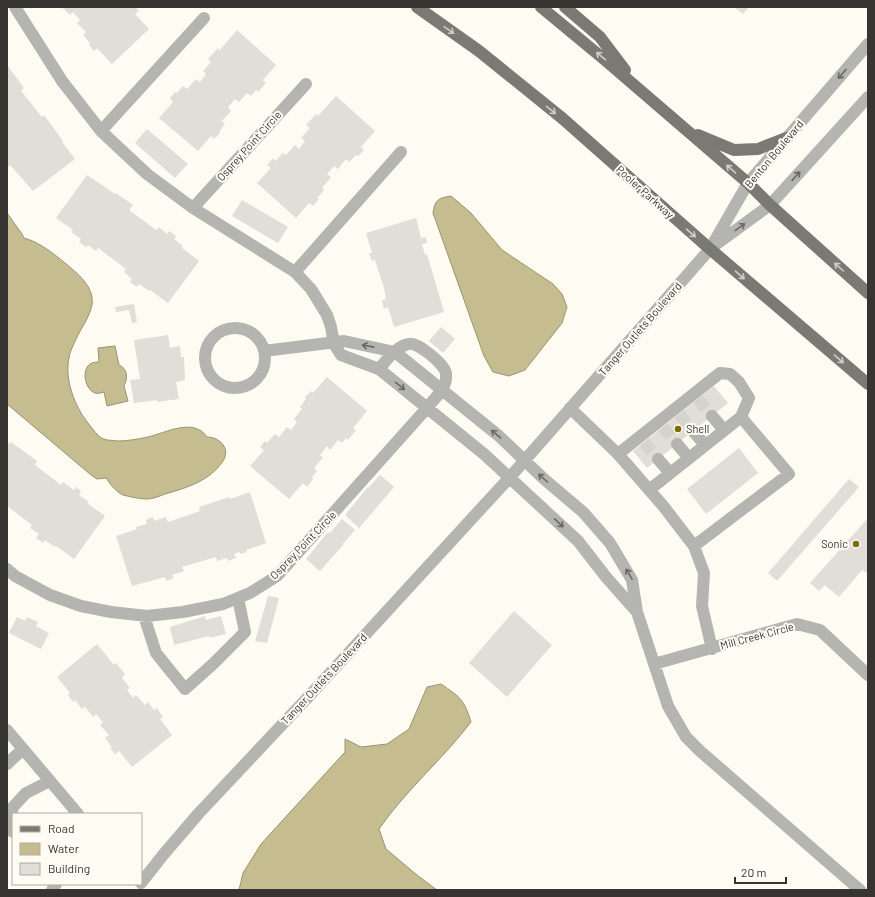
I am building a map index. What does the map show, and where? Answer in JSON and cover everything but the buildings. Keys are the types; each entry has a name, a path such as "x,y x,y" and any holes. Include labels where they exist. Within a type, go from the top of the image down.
{"main road":[{"name":"Pooler Parkway","path":"417,7 479,51 562,118 710,249 868,384"},
{"path":"541,7 748,183 770,205 868,293"},
{"path":"565,7 600,37 640,90"},
{"path":"686,130 734,150 758,149 786,138"}],"street":[{"path":"15,7 62,81 101,131 147,174 193,208 296,272 311,289 327,315 334,344 342,355 379,369 484,454 578,541 606,577 637,612"},
{"path":"101,131 204,18"},
{"name":"Benton Boulevard","path":"710,249 748,183 868,44"},
{"name":"Osprey Point Circle","path":"193,208 306,84"},
{"path":"710,249 770,205 868,97"},
{"path":"296,272 401,152"},
{"name":"Tanger Outlets Boulevard","path":"570,408 710,249"},
{"path":"233,327 245,329 256,335 263,346 264,351 265,358 263,370 256,380 245,386 234,388 223,386 214,380 204,361 206,349 211,338 221,330 233,327"},
{"path":"264,351 344,342 395,352 499,436 583,512 610,543 632,580 637,612 668,706 686,737 700,751 860,890"},
{"name":"Osprey Point Circle","path":"7,569 14,576 50,595 81,606 111,612 144,616 183,612 223,604 250,593 277,576 427,408 446,382 446,372 440,364 420,346 411,343 401,346 379,369"},
{"path":"618,454 642,439 661,424 696,396 720,373 730,374 739,382 749,398 741,417 649,490"},
{"path":"510,477 570,408 618,454 694,546 704,573 702,606 712,649"},
{"path":"712,416 724,430"},
{"path":"694,546 789,474 741,417"},
{"path":"693,431 705,446"},
{"path":"677,444 689,458"},
{"path":"658,459 670,473"},
{"name":"Tanger Outlets Boulevard","path":"142,885 163,855 199,813 310,695 510,477"},
{"path":"144,616 156,653 185,689 245,632 238,598"},
{"name":"Mill Creek Circle","path":"654,664 712,649 758,634 796,624 820,630 868,674"},
{"path":"7,730 77,813"},
{"path":"7,764 23,750"},
{"path":"12,830 9,824 13,807 26,793 50,781"}],"water":[{"path":"451,196 471,213 502,250 553,284 562,294 567,307 562,323 525,370 509,376 493,372 484,356 433,213 438,200"},
{"path":"7,213 24,238 51,252 75,271 88,286 91,292 91,309 70,352 68,365 70,387 81,413 90,426 102,438 106,440 118,441 148,437 179,428 195,428 207,437 220,441 225,448 226,452 223,461 211,474 197,483 154,498 141,499 123,495 115,490 106,478 97,479 91,475 7,404"},
{"path":"115,346 119,365 126,371 124,386 128,401 107,406 104,392 95,393 88,387 85,373 89,365 99,362 98,348"},
{"path":"441,684 460,699 466,708 471,722 449,749 401,801 379,829 386,849 437,890 239,890 243,873 261,844 345,752 345,739 361,747 387,744 409,729 427,687"}],"tunnel":[{"path":"698,399 712,416"},
{"path":"679,414 693,431"},
{"path":"663,427 677,444"},
{"path":"644,442 658,459"}],"place":[{"name":"Shell","path":"678,429"},
{"name":"Sonic","path":"856,544"}]}
